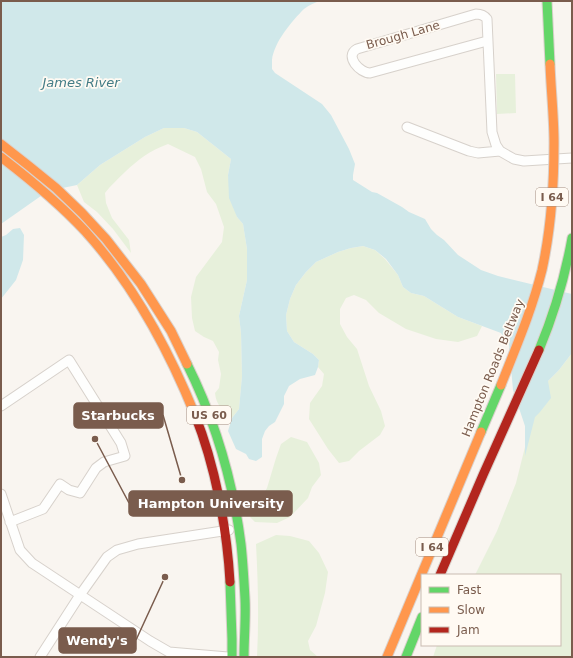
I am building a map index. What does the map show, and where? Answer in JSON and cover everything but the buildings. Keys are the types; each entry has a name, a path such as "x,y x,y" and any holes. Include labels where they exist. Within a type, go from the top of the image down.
{"main road":[{"name":"Hampton Roads Beltway","path":"422,574 514,354 531,310 542,270 551,214 554,166 547,1"},
{"name":"US 60","path":"1,144 46,179 78,209 107,240 134,274 157,308 192,372 214,429 229,480 238,528 242,550 245,593 244,657"},
{"name":"US 60","path":"1,157 29,178 70,216 99,248 148,317 173,364 197,420 205,443 217,491 230,571 232,657"},
{"name":"I 64","path":"440,574 491,457 533,366 553,314 570,251 572,238"},
{"path":"434,521 464,473"},
{"path":"444,574 451,550"},
{"name":"Hampton Roads Beltway","path":"387,657 421,576"},
{"path":"406,657 421,620"},
{"path":"415,657 421,642"}],"street":[{"name":"Brough Lane","path":"487,41 370,73 364,72 358,68 353,60 352,54 353,51 357,49 476,14 485,16 486,19 492,132 500,151"},
{"path":"407,127 469,151 478,153 500,151 514,159 524,161 572,158"},
{"path":"1,406 69,360 121,443 125,456 104,462 96,468 80,493 69,490 60,484 43,509 10,522"},
{"path":"1,494 20,550 32,563 169,652 228,657"},
{"path":"40,657 80,595 107,557 117,550 138,544 238,528"}],"green space":[{"path":"496,74 515,74 516,113 497,114"},
{"path":"164,128 184,128 197,132 231,159 228,175 237,217 243,224 247,249 247,280 239,316 242,376 239,409 232,418 220,407 215,393 219,388 221,374 218,360 219,352 213,341 195,331 192,318 191,297 196,277 222,242 224,227 216,204 207,192 201,169 195,157 168,144 135,163 105,193 106,203 112,218 129,240 131,253 113,229 97,212 84,202 77,185 100,165 145,137"},
{"path":"363,246 375,250 385,259 398,275 403,287 411,293 424,296 458,317 482,326 477,336 458,342 436,339 406,329 379,313 366,300 354,295 346,298 340,309 340,324 347,337 357,349 369,386 381,411 385,426 380,435 359,451 349,461 339,463 328,449 309,419 310,403 322,386 324,374 318,367 319,360 313,354 294,342 287,331 286,315 290,299 296,285 316,262 338,252"},
{"path":"572,353 572,657 433,657 437,646 561,646 561,574 476,574 497,531 516,483 531,423 548,381"},
{"path":"291,437 307,442 319,463 321,475 312,487 308,498 290,517 277,523 255,522 250,517 267,488 281,444"},
{"path":"276,535 290,536 309,541 319,553 328,572 325,593 316,626 308,641 310,650 318,657 257,657 258,600 256,544"}],"water":[{"name":"James River","path":"1,1 322,1 312,4 304,9 284,32 273,53 272,69 275,73 322,104 331,115 349,149 355,164 353,180 372,192 377,193 409,212 425,219 431,229 458,255 481,270 498,276 572,294 572,353 548,381 551,398 535,417 525,456 525,426 513,390 509,345 501,333 458,317 424,296 411,293 403,287 398,275 386,259 375,250 363,246 338,252 316,262 296,285 290,299 286,315 287,331 294,342 313,354 319,360 318,367 315,375 300,379 289,386 284,396 284,404 275,422 265,431 262,439 262,457 256,461 249,459 246,454 236,449 228,431 232,418 239,409 242,376 239,316 247,280 247,249 243,224 237,217 229,198 228,175 231,159 197,132 184,128 164,128 145,137 100,165 77,185 48,191 1,224"},
{"path":"20,228 24,235 23,260 16,280 1,299 1,237 13,229"}],"traffic: fast":[{"path":"547,1 550,64"},
{"path":"539,350 550,323 566,267 572,238"},
{"path":"187,364 206,407 222,452 238,521 245,606 244,657"},
{"path":"481,432 501,385"},
{"path":"230,582 232,657"},
{"path":"406,657 421,620"}],"traffic: slow":[{"path":"501,385 533,300 542,270 548,239 553,191 554,159 554,123 550,64"},
{"path":"1,144 56,188 106,239 141,284 171,331 187,364"},
{"path":"1,157 66,211 85,231 119,273 134,295 161,341 195,415"},
{"path":"422,574 481,432"},
{"path":"387,657 421,576"}],"traffic: jam":[{"path":"440,574 539,350"},
{"path":"195,415 202,434 219,497 226,540 230,582"}],"place":[{"name":"Hampton University","path":"95,439"},
{"name":"Starbucks","path":"182,480"},
{"name":"Wendy's","path":"165,577"}]}
